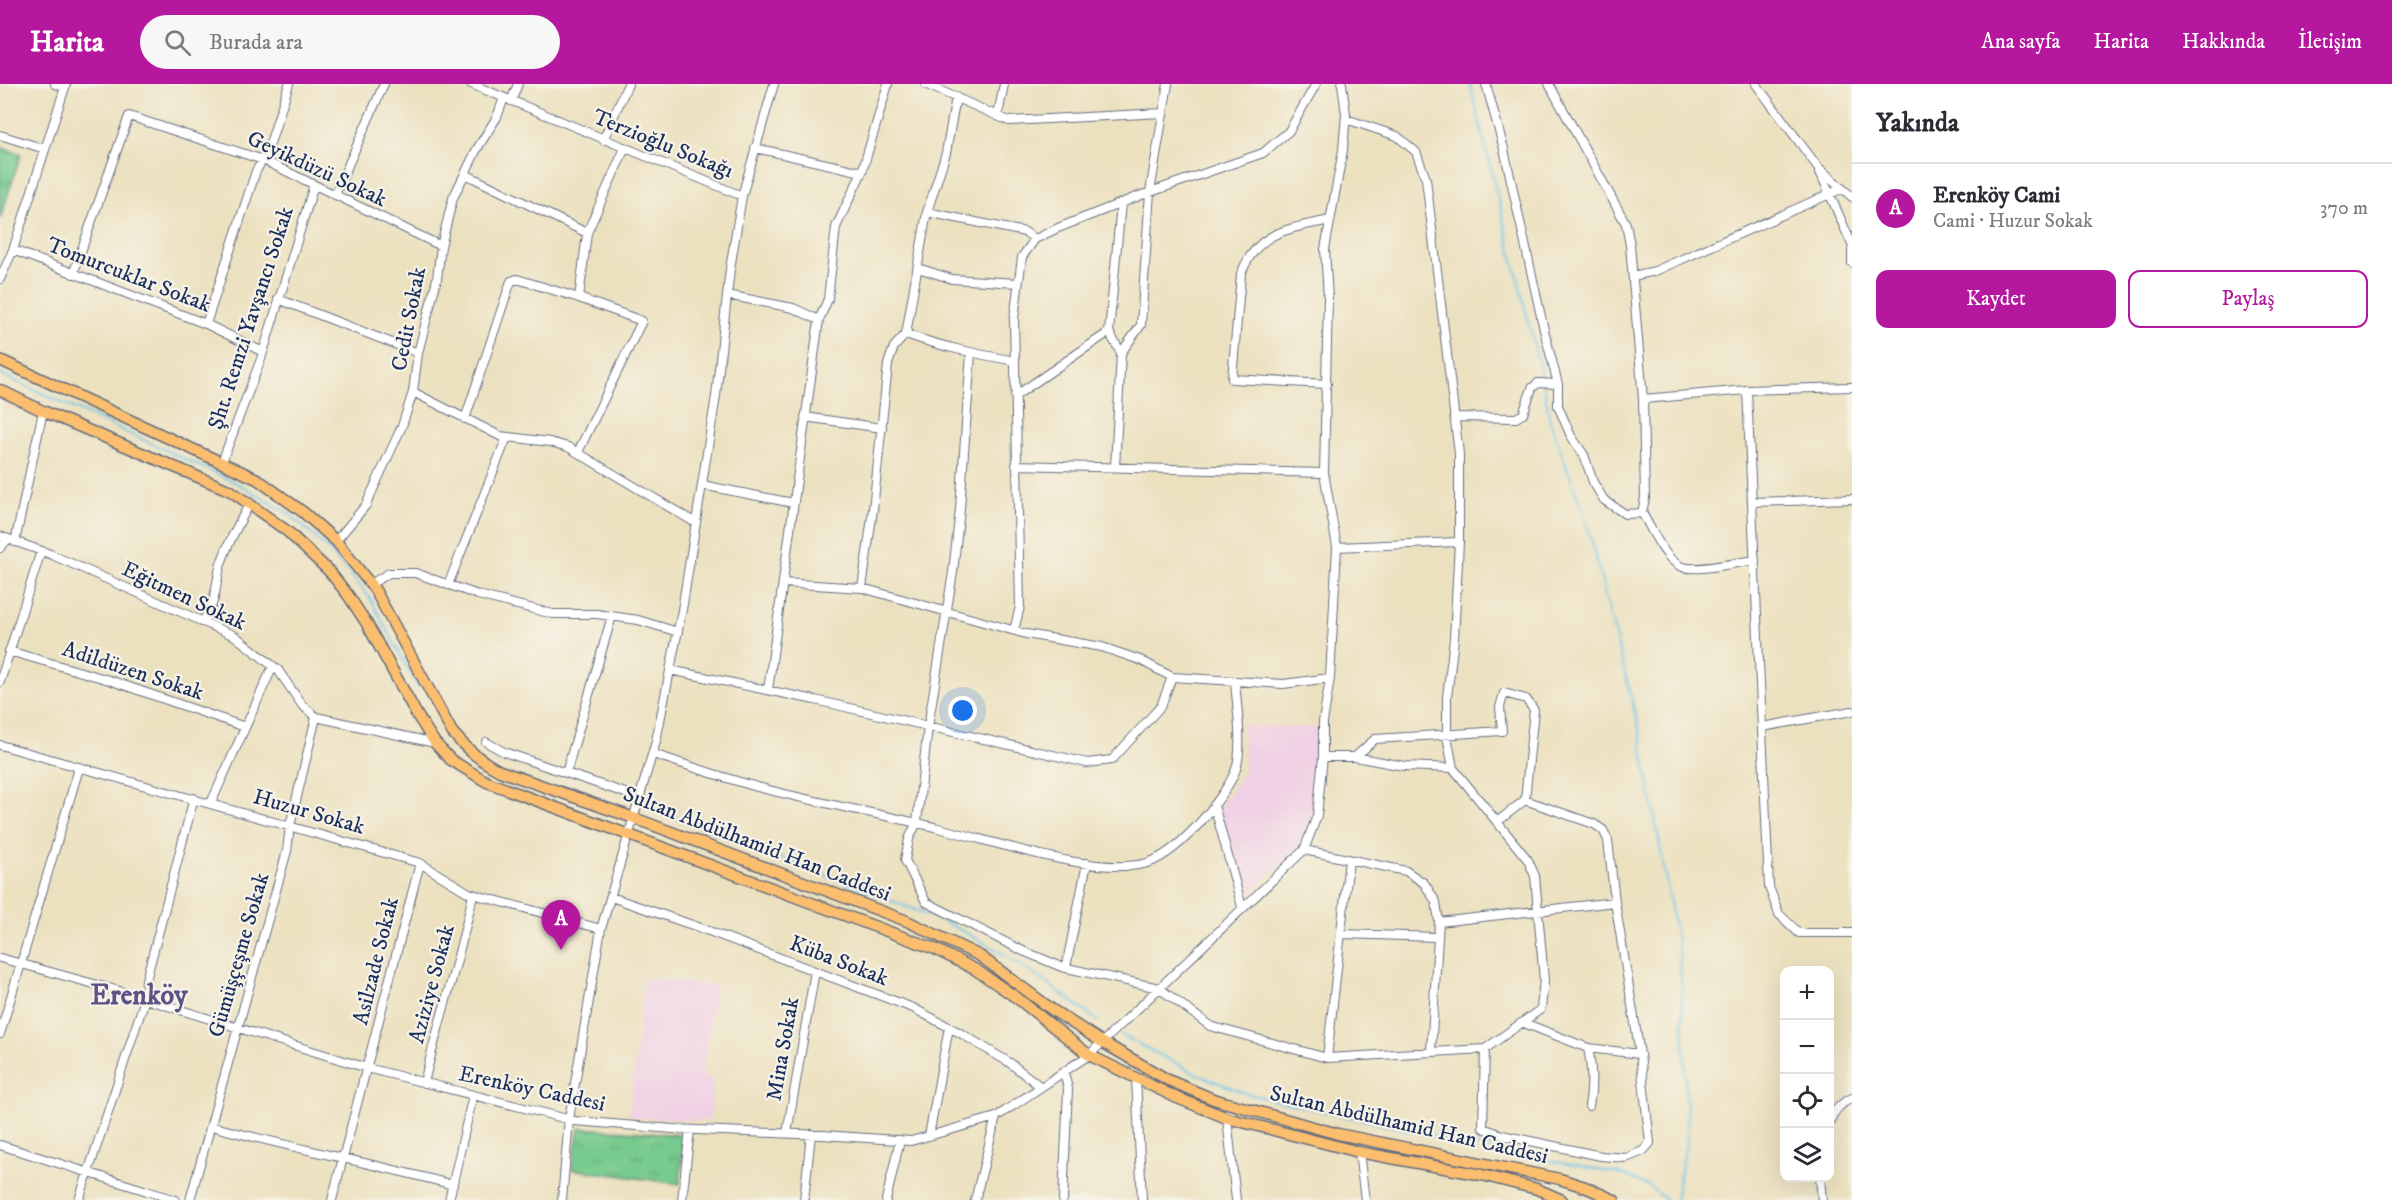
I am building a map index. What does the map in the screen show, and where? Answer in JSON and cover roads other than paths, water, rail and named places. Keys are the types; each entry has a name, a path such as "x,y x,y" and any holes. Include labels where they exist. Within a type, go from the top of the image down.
{"main road":[{"name":"Sultan Abdülhamid Han Caddesi","path":"0,360 257,479 336,541 371,584 407,646 452,732 468,750 483,762 500,771 634,818 907,921 980,956 1054,1011 1101,1042 1168,1080 1213,1099 1338,1134 1560,1179 1585,1186 1614,1200"},
{"name":"Sultan Abdülhamid Han Caddesi","path":"0,390 43,411 170,463 231,491 250,503 308,550 329,571 367,624 435,743 451,760 487,782 935,949 985,976 1089,1054 1175,1097 1227,1118 1359,1152 1482,1175 1537,1189 1562,1200"}],"street":[{"path":"0,279 13,250 65,85 55,84"},
{"path":"206,324 256,171 263,160 289,84"},
{"path":"335,195 384,84"},
{"name":"Terzioğlu Sokağı","path":"471,84 742,196"},
{"name":"Cedit Sokak","path":"336,541 366,505 402,426 413,392 418,353 437,279 441,246 453,198 477,149 518,84"},
{"path":"603,140 628,84"},
{"path":"562,1200 569,1119 601,929 652,754 678,632 716,396 727,295 742,196 774,84"},
{"path":"768,690 819,320 828,299 836,227 862,172 888,84"},
{"path":"925,84 1009,121 1163,113"},
{"path":"998,115 1004,84"},
{"path":"1115,467 1121,353 1141,325 1150,192 1168,84"},
{"path":"1014,630 1020,606 1014,319 1022,257 1035,239 1150,192 1263,153 1289,131 1316,84"},
{"path":"1342,84 1346,119 1343,150 1325,249 1328,298 1324,473 1337,547 1330,678 1323,722 1323,757 1317,816 1304,850 1406,871 1424,883 1436,902 1438,922 1431,1051"},
{"path":"1486,84 1504,149 1558,384 1558,406 1571,436 1584,455 1593,482 1604,501 1625,514 1642,513"},
{"path":"1550,84 1626,224 1633,276 1643,399 1645,498 1642,513 1665,550 1682,567 1694,568 1755,560"},
{"path":"1756,84 1817,166 1831,193 1852,245"},
{"path":"862,588 888,364 894,347 906,334 927,212 946,153 956,97"},
{"name":"Geyikdüzü Sokak","path":"73,274 129,116 263,160 441,246"},
{"path":"971,353 960,510 948,612 928,727 916,822 909,839 905,860 926,902 1023,951 1065,967 1159,988 1210,1026 1327,1058 1485,1049 1541,1009 1544,980 1535,876 1528,860 1453,768 1448,736 1447,697 1454,639 1459,542 1459,454 1426,179 1416,152 1396,136 1346,119"},
{"path":"0,135 45,149"},
{"path":"579,298 587,233 625,148"},
{"path":"755,148 862,172"},
{"path":"1817,166 1852,197"},
{"path":"465,174 587,233"},
{"name":"Şht. Remzi Yavşancı Sokak","path":"222,462 263,352 314,185"},
{"path":"1633,276 1655,271 1841,189"},
{"path":"1121,203 1109,333 1121,353"},
{"path":"927,212 1025,232 1035,239"},
{"path":"1327,384 1232,379 1241,274 1247,259 1260,242 1282,230 1330,220"},
{"name":"Tomurcuklar Sokak","path":"13,250 206,324 263,352"},
{"path":"1852,250 1852,263"},
{"path":"918,268 952,279 1018,283"},
{"path":"465,419 511,281 518,279 642,321 578,452"},
{"path":"727,295 793,308 819,320"},
{"path":"278,299 418,353"},
{"path":"1015,396 1109,333"},
{"path":"906,334 971,353 1015,361"},
{"path":"1454,417 1520,417 1532,388 1542,383 1558,384"},
{"path":"1643,399 1747,390 1852,387"},
{"path":"1747,390 1769,887 1779,914 1800,933 1852,933"},
{"path":"413,392 500,436 550,442 578,452 696,523"},
{"path":"0,548 8,539 43,411"},
{"path":"805,417 882,428"},
{"path":"448,585 507,437"},
{"path":"1016,465 1324,473"},
{"path":"702,486 793,503"},
{"path":"1752,502 1852,499"},
{"path":"202,622 209,614 221,565 235,530 250,503"},
{"name":"Eğitmen Sokak","path":"8,539 236,636 273,666 302,705 316,717"},
{"path":"1337,547 1459,542"},
{"path":"0,682 40,551"},
{"path":"371,584 389,573 415,573 478,595 553,614 612,616 638,620 678,632"},
{"path":"783,583 862,588 1014,630 1102,647 1140,660 1172,677 1235,683 1283,684 1330,678"},
{"path":"566,773 612,616"},
{"name":"Adildüzen Sokak","path":"9,651 109,680 245,727"},
{"path":"211,803 273,666"},
{"path":"670,670 768,690 1087,764 1112,760 1161,706 1172,677"},
{"path":"652,754 765,789 916,822 1072,861 1115,866 1145,864 1172,850 1214,805 1236,767 1239,729 1235,683"},
{"path":"1355,757 1375,739 1502,731 1500,707 1504,693 1526,699 1534,710 1525,800 1497,822"},
{"path":"1762,727 1852,711"},
{"path":"316,717 435,743"},
{"name":"Gümüşçeşme Sokak","path":"190,1200 287,851 290,826 316,717"},
{"path":"486,742 504,752 640,798"},
{"name":"Huzur Sokak","path":"0,745 420,863 473,894 601,929"},
{"path":"1323,757 1355,757 1404,766 1453,768"},
{"path":"0,1034 79,768"},
{"path":"79,1200 145,999 146,980 194,798"},
{"path":"1485,1049 1484,1128 1502,1135 1601,1156 1626,1158 1643,1151 1650,1143 1640,1054 1615,902 1608,840 1603,830 1594,824 1525,800"},
{"path":"1214,805 1242,907"},
{"name":"Erenköy Caddesi","path":"0,958 145,999 367,1068 569,1119 690,1130 811,1134 911,1141 996,1117 1089,1054 1304,850"},
{"path":"1327,1058 1349,860"},
{"name":"Asilzade Sokak","path":"332,1200 420,863"},
{"path":"1065,967 1087,863"},
{"name":"Aziziye Sokak","path":"424,1083 464,938 473,894"},
{"name":"Küba Sokak","path":"611,897 698,927 913,1008 1010,1063 1041,1087"},
{"path":"1438,922 1615,902"},
{"path":"1342,934 1437,937"},
{"name":"Mina Sokak","path":"786,1133 815,971"},
{"path":"1524,1023 1588,1048 1640,1054"},
{"path":"929,1136 949,1027"},
{"path":"1588,1048 1592,1066 1592,1091 1589,1106"},
{"path":"1063,1200 1068,1089 1064,1072"},
{"path":"1136,1078 1142,1200"},
{"path":"449,1200 473,1095"},
{"path":"1834,1112 1852,1098"},
{"path":"975,1200 996,1117"},
{"path":"1227,1118 1236,1200"},
{"path":"210,1126 453,1185"},
{"path":"682,1200 690,1130"},
{"path":"804,1200 811,1134"},
{"path":"886,1200 900,1140"},
{"path":"0,1145 176,1200"},
{"path":"1359,1152 1365,1200"},
{"path":"1820,1182 1822,1200"}],"waterway":[{"path":"1470,84 1543,381"},
{"path":"0,374 237,483 289,514 328,549 370,598 418,688"},
{"path":"1544,387 1550,421 1586,520 1639,729 1680,958 1688,1134 1675,1200"},
{"path":"648,807 936,918 1000,952 1098,1021"},
{"path":"1121,1035 1201,1076 1248,1094 1504,1152 1625,1175 1650,1187 1666,1200"}],"place":[{"name":"Erenköy Cami","path":"561,950"}],"district":[{"name":"Erenköy","path":"139,995"}]}
